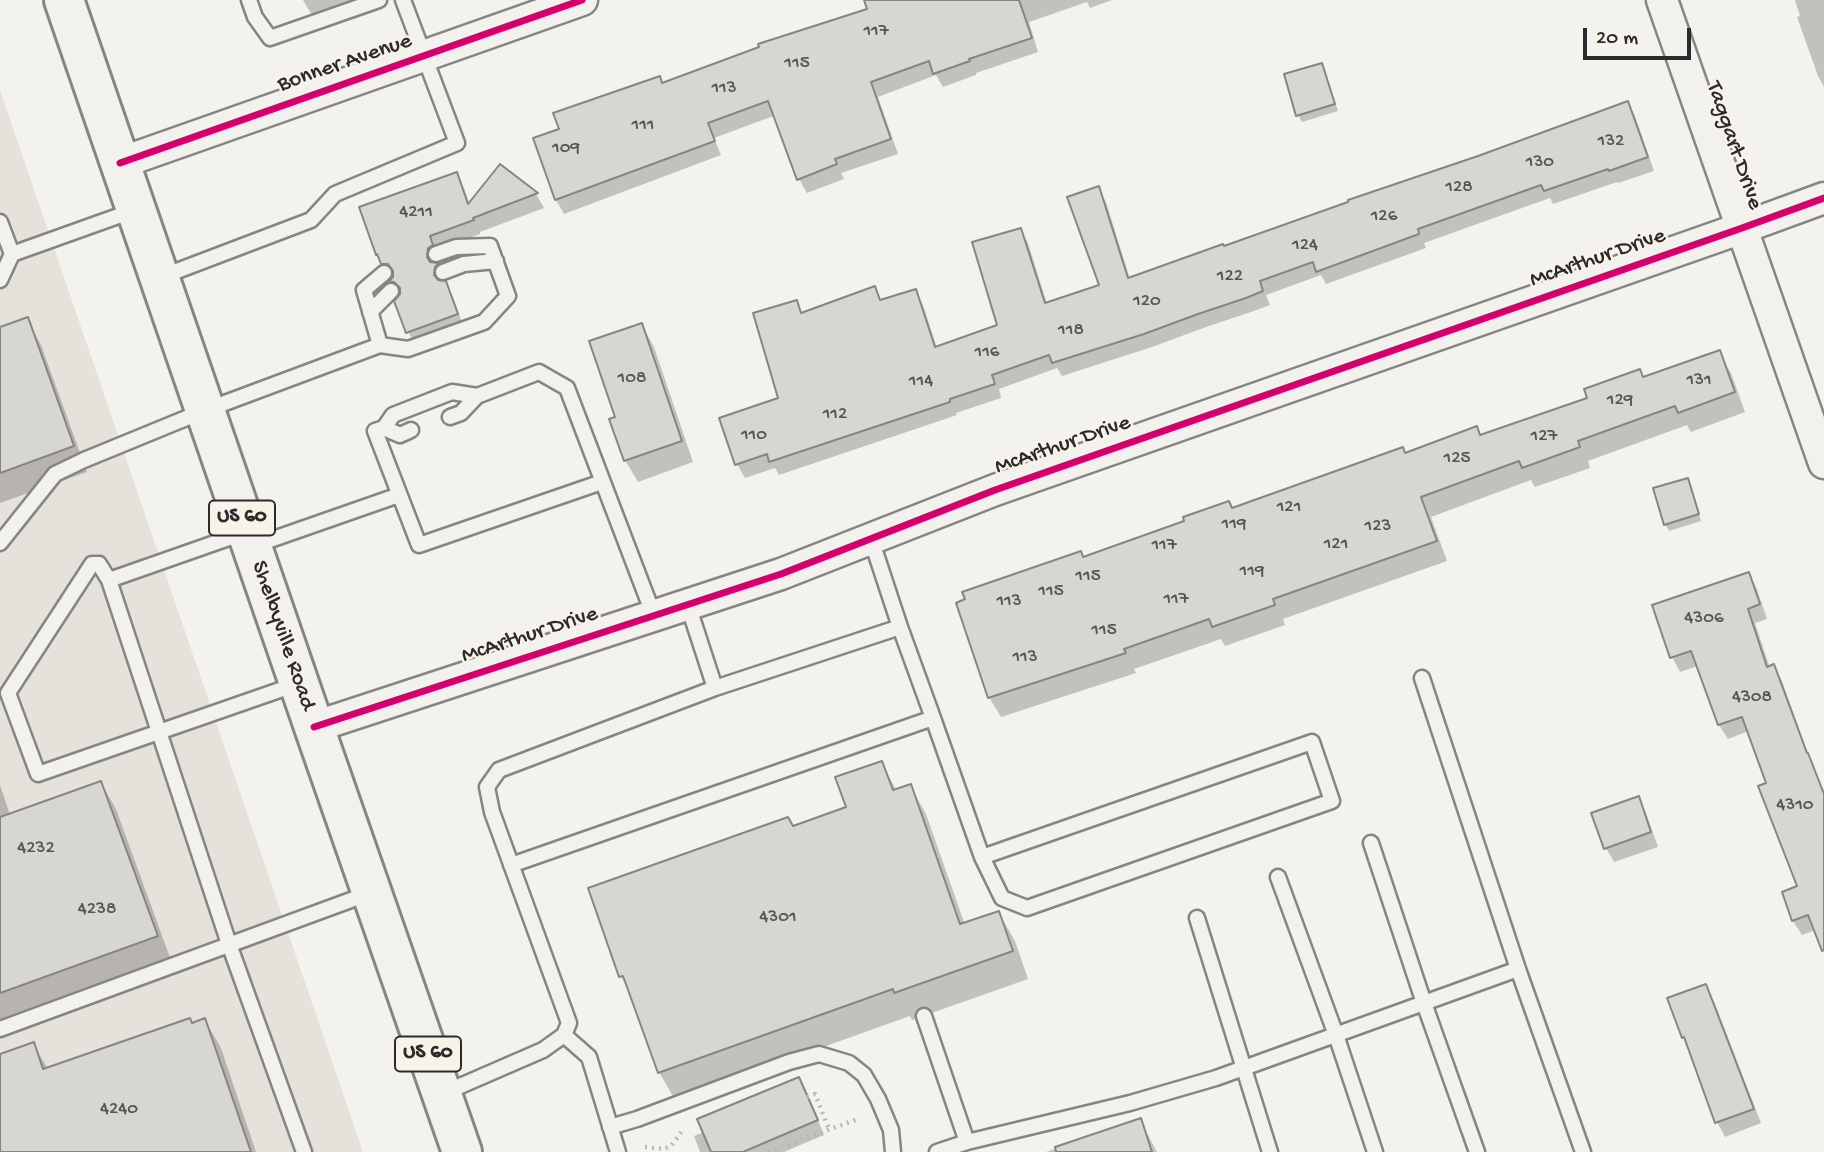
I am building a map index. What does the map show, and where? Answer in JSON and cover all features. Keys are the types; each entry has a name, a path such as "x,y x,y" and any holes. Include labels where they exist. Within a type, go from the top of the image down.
{"main road":[{"name":"Shelbyville Road","path":"64,0 462,1152"}],"street":[{"name":"Bonner Avenue","path":"120,163 582,0"},
{"name":"Taggart Drive","path":"1661,0 1824,463"},
{"name":"McArthur Drive","path":"314,727 781,574 995,490 1824,198"}],"lane":[{"path":"249,0 255,17 270,38 379,0"},
{"path":"160,277 311,220 335,194 457,144 403,0"},
{"path":"12,254 136,210"},
{"path":"0,222 12,254 0,280"},
{"path":"0,543 55,474 83,460 206,410 380,345 408,349 484,322 508,296 490,246 456,247 436,254"},
{"path":"443,272 464,264 496,261"},
{"path":"380,345 364,290 384,273"},
{"path":"370,312 391,291"},
{"path":"450,417 461,413 477,396 539,372 567,387 654,615"},
{"path":"477,396 452,392 393,415 384,428 375,431 419,545 602,482"},
{"path":"384,428 400,435 411,430"},
{"path":"109,580 399,495"},
{"path":"871,539 982,858 1002,898 1027,908 1332,801 1312,742 982,858"},
{"path":"299,683 160,732 38,774 8,693 92,564 99,564 109,580 160,732 229,944 304,1152"},
{"path":"688,605 715,688"},
{"path":"442,1094 543,1050 564,1035 569,1023 492,813 487,787 499,770 715,688 900,627"},
{"path":"1422,678 1518,969 1583,1152"},
{"path":"511,865 933,718"},
{"path":"1371,843 1477,1152"},
{"path":"1278,877 1336,1035 1375,1152"},
{"path":"0,1029 371,892"},
{"path":"1197,918 1270,1152"},
{"path":"937,1152 967,1142 1130,1103 1216,1078 1518,969"},
{"path":"924,1016 967,1142"},
{"path":"564,1035 589,1057 618,1152"},
{"path":"610,1127 789,1062 819,1055 849,1063 864,1075 878,1098 891,1130 893,1152"}],"path":[{"path":"768,1152 829,1129 814,1094 807,1097"},
{"path":"645,1147 671,1149 683,1129"}],"shaded area":[{"path":"0,90 363,1152 0,1152"}],"building":[{"path":"864,0 1019,0 1032,38 933,74 929,61 871,82 891,139 835,159 837,164 797,180 768,101 708,123 715,141 555,200 533,138 559,129 553,113 660,76 662,83 759,47 758,44 867,9"},
{"path":"1322,63 1335,104 1296,116 1284,74"},
{"path":"1628,101 1648,157 1544,191 1541,185 1418,229 1419,234 1316,272 1313,262 1260,281 1263,291 1144,334 1052,363 1049,355 992,375 995,384 950,399 950,402 769,462 767,454 735,465 719,418 778,398 753,313 797,300 801,313 875,286 880,300 916,289 935,347 997,325 972,242 1021,228 1045,303 1099,285 1067,197 1099,186 1128,278"},
{"path":"500,164 538,193 430,236 433,245 428,248 427,257 430,262 439,263 435,267 434,275 438,280 446,281 458,314 406,333 394,301 400,294 400,288 394,282 389,282 393,271 388,264 381,264 376,255 359,207 457,172 468,204"},
{"path":"28,317 74,446 0,473 0,327"},
{"path":"642,323 682,441 624,461 609,419 615,417 589,341"},
{"path":"1720,350 1735,392 1678,413 1675,406 1578,441 1580,447 1522,468 1519,461 1421,497 1437,541 1273,599 1275,605 1212,627 1209,619 1124,649 1126,653 988,698 956,603 965,599 962,592 1081,551 1083,557 1184,521 1183,517 1229,501 1232,508 1403,447 1405,453 1477,426 1480,435 1587,398 1584,389 1640,369 1643,377"},
{"path":"1688,478 1699,514 1664,525 1653,488"},
{"path":"1749,572 1760,604 1748,609 1767,667 1774,664 1824,794 1822,951 1808,915 1792,921 1782,892 1797,886 1758,786 1766,783 1742,717 1718,725 1691,651 1670,658 1652,605"},
{"path":"882,761 893,790 911,784 960,924 999,911 1013,951 894,993 893,989 658,1073 623,976 619,977 588,888 788,817 793,826 846,807 835,777"},
{"path":"101,781 158,936 0,993 0,817"},
{"path":"1639,796 1651,832 1604,849 1591,813"},
{"path":"1706,984 1754,1109 1715,1123 1667,998"},
{"path":"190,1018 192,1023 205,1018 251,1152 0,1152 0,1054 34,1042 43,1069"},
{"path":"799,1077 818,1120 743,1152 711,1152 697,1119"},
{"path":"1141,1118 1152,1152 1056,1152 1055,1147"}],"cycle path":[{"path":"120,163 582,0"},
{"path":"314,727 781,574 995,490 1824,198"}]}
